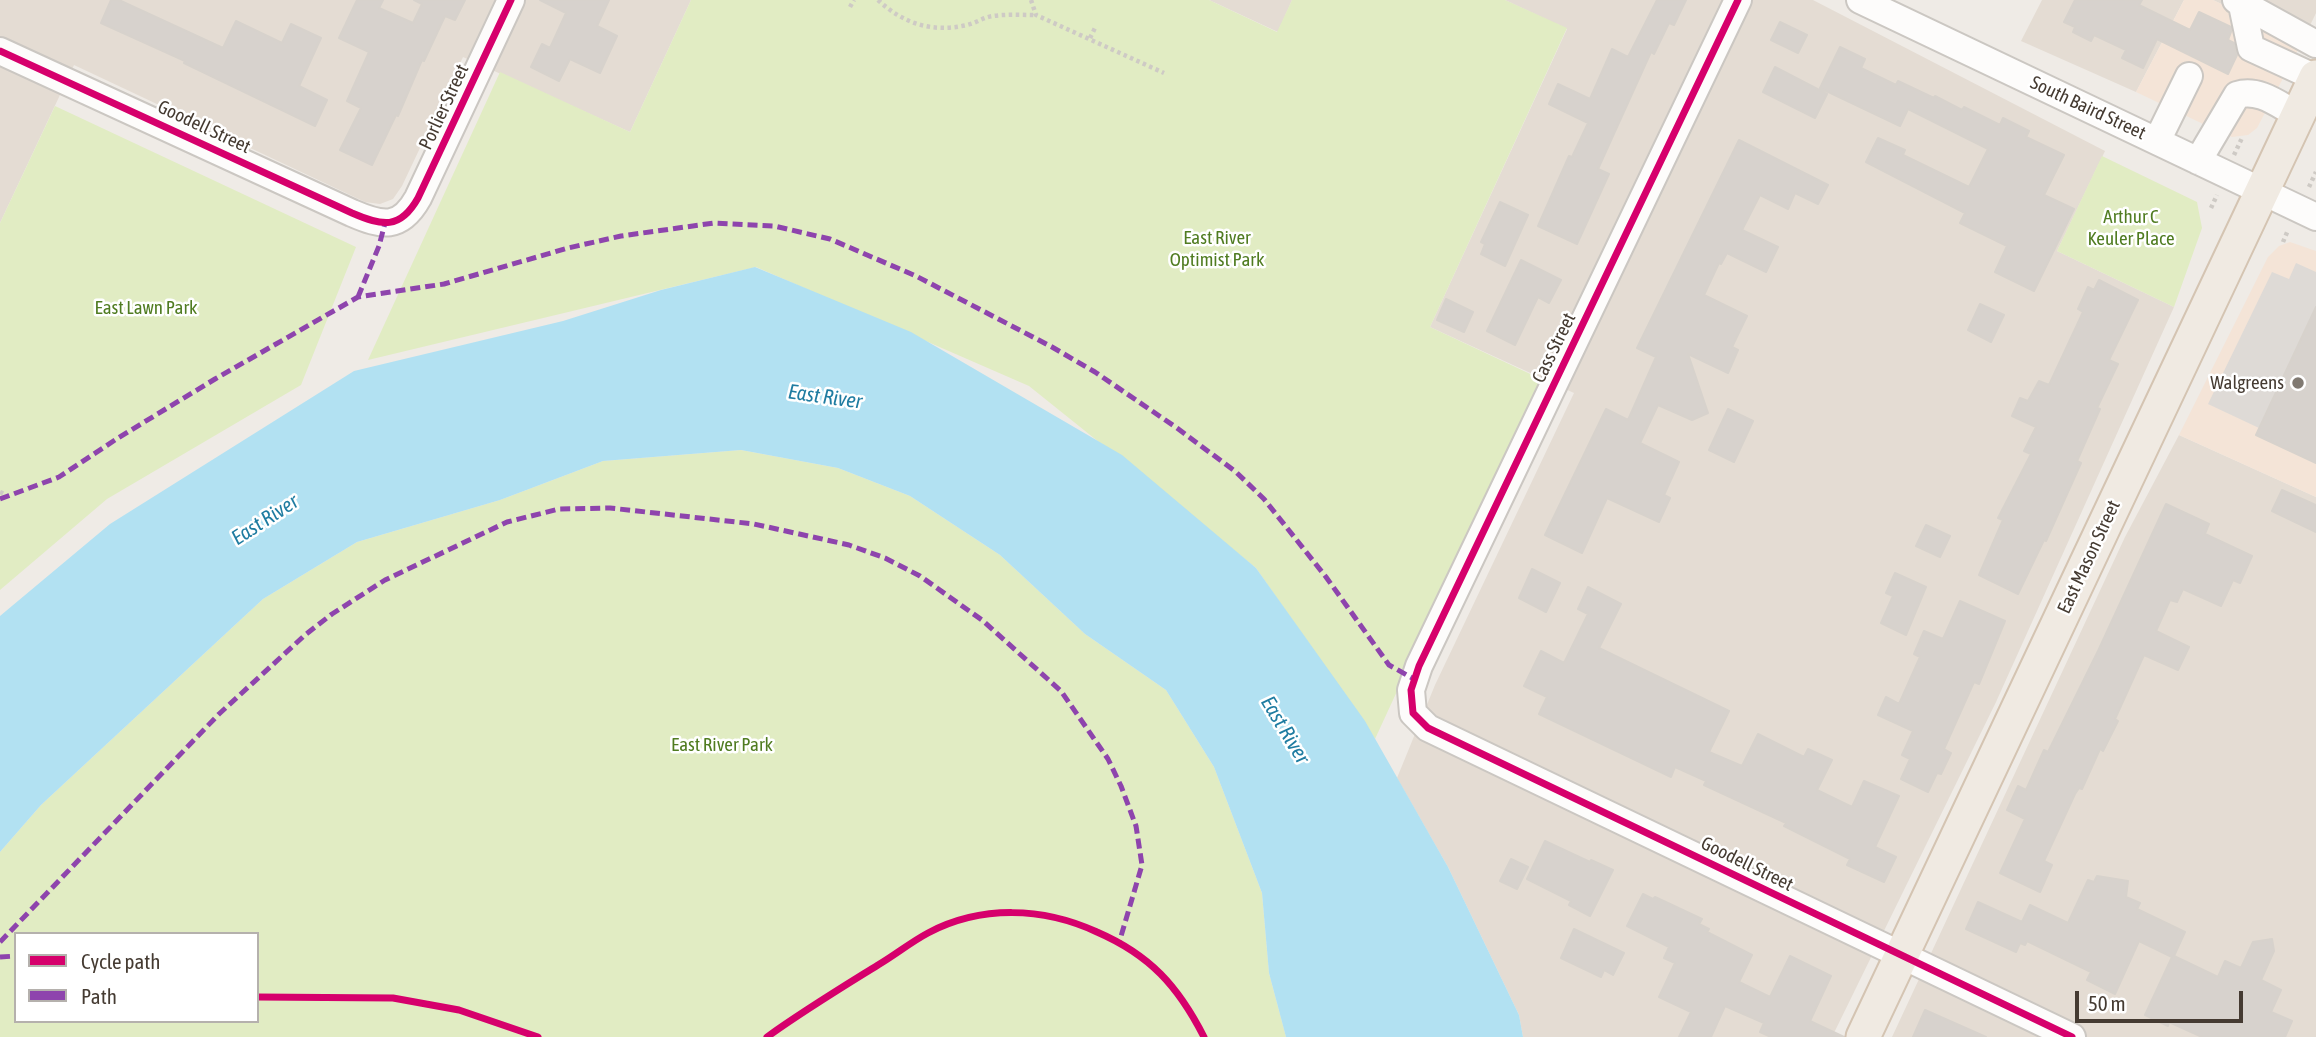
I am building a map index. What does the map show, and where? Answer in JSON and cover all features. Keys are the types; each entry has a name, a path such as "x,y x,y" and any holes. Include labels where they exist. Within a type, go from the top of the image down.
{"main road":[{"name":"East Mason Street","path":"1863,1037 2316,78"}],"street":[{"name":"Porlier Street","path":"396,222 412,209 418,198 511,0"},
{"name":"Cass Street","path":"1413,713 1411,690 1419,666 1738,0"},
{"name":"South Baird Street","path":"1860,0 2316,217"},
{"path":"2239,3 2316,44"},
{"path":"2239,3 2252,48 2316,78"},
{"name":"Goodell Street","path":"0,51 371,221 396,222"},
{"path":"2157,141 2189,76"},
{"path":"2198,161 2237,95 2247,92 2258,94 2298,115"},
{"name":"Goodell Street","path":"1413,713 1428,728 2072,1037"}],"path":[{"path":"850,6 854,0"},
{"path":"878,0 894,14 916,25 941,29 992,16 1036,15 1164,74"},
{"path":"1031,0 1036,15"},
{"path":"1090,38 1095,28"},
{"path":"0,492 8,496"}],"shaded area":[{"path":"0,0 691,0 630,132 463,57 402,186 393,199 380,204 365,202 74,65 0,223"},
{"path":"1209,0 1292,0 1278,32"},
{"path":"1505,0 1813,0 2105,151 2057,251 2174,307 1996,702 1832,1037 1523,1037 1519,1015 1448,867 1397,778 1435,685 1574,393 1430,327 1567,29"},
{"path":"2042,0 2184,0 2136,92 2021,41"},
{"path":"2184,0 2213,0 2302,42 2257,128 2248,135 2232,137 2136,92"},
{"path":"2213,0 2316,0 2316,13 2302,42"},
{"path":"2290,242 2316,251 2316,497 2179,435 2268,257 2279,246"},
{"path":"2296,263 2316,272 2316,337 2304,332 2259,428 2208,404 2272,272 2289,279"},
{"path":"2179,435 2316,497 2316,1037 1892,1037 2125,537"}],"green space":[{"name":"East River Optimist Park","path":"691,0 1209,0 1277,32 1292,0 1505,0 1567,28 1430,327 1541,379 1375,739 1256,568 1029,386 756,267 368,360 500,72 630,132"},
{"name":"East Lawn Park","path":"55,106 356,247 301,385 107,499 0,590 0,223"},
{"name":"Arthur C Keuler Place","path":"2102,156 2197,202 2202,228 2174,307 2057,251"},
{"name":"East River Park","path":"741,450 838,468 910,496 1000,555 1085,634 1166,690 1214,767 1262,893 1269,973 1286,1037 0,1037 0,852 41,805 263,599 357,542 500,500 603,461"}],"water":[{"name":"East River","path":"755,267 911,332 1122,455 1256,568 1365,721 1448,867 1519,1015 1523,1037 1286,1037 1269,973 1262,893 1214,767 1166,690 1085,634 1000,555 910,496 838,468 741,450 603,461 500,500 357,542 263,599 41,805 0,852 0,616 110,524 354,371 563,321 661,290"}],"building":[{"path":"111,0 119,0 223,48 236,21 282,43 291,24 321,38 299,86 327,100 315,126 184,63 185,61 101,23"},
{"path":"357,0 383,0 379,8 413,23 422,4 414,0 465,0 455,20 445,16 372,165 340,150 361,108 347,101 369,52 339,38"},
{"path":"540,0 609,0 597,26 617,36 600,73 570,59 559,81 531,67 542,44 550,48 566,13"},
{"path":"1657,0 1686,0 1674,25 1669,23 1654,54 1651,52 1598,169 1609,174 1577,244 1538,226 1569,156 1572,157 1588,123 1549,104 1558,84 1590,99 1612,49 1628,57"},
{"path":"2075,0 2142,0 2139,5 2190,30 2199,12 2231,27 2228,40 2234,43 2237,55 2228,74 2157,39 2143,68 2122,58 2126,50 2094,35 2091,41 2073,32 2075,27 2064,22"},
{"path":"1780,22 1807,35 1798,53 1771,40"},
{"path":"1840,47 1865,59 1861,68 1896,85 1898,81 1962,110 1964,107 2000,125 2003,118 2029,131 2026,137 2064,155 2044,195 2074,209 2034,291 1995,272 2007,246 1960,223 1965,213 1866,162 1878,138 1905,150 1903,155 1969,187 1988,149 1908,109 1900,126 1820,88"},
{"path":"1775,67 1827,94 1815,118 1763,92"},
{"path":"1739,140 1828,185 1818,204 1795,193 1788,209 1760,195 1742,230 1778,247 1766,272 1727,253 1721,264 1719,263 1704,295 1747,316 1732,347 1738,350 1728,373 1688,354 1708,413 1692,420 1658,405 1640,443 1679,462 1664,495 1670,498 1659,522 1607,498 1582,553 1545,535 1606,409 1628,420 1656,357 1637,348"},
{"path":"1500,202 1528,215 1505,266 1481,254 1485,244 1481,242"},
{"path":"1521,260 1561,280 1549,303 1538,297 1515,345 1487,331"},
{"path":"2099,280 2138,300 2109,360 2118,364 2097,408 2100,409 2077,461 2081,463 2046,541 2044,540 2018,594 1979,575 2003,520 1998,518 2031,454 2024,451 2036,427 2012,416 2020,398 2028,401 2039,381 2049,385 2083,312 2078,309 2088,287 2094,290"},
{"path":"1446,299 1473,312 1464,332 1437,320"},
{"path":"1980,304 2004,315 1991,342 1968,330"},
{"name":"Walgreens","path":"2316,307 2316,463 2256,435"},
{"path":"1728,409 1753,421 1734,462 1709,450"},
{"path":"2282,490 2316,505 2316,532 2272,511"},
{"path":"2166,504 2209,524 2205,534 2252,556 2240,583 2233,580 2221,606 2183,589 2177,602 2170,600 2156,631 2189,647 2178,670 2144,655 2115,719 2118,721 2103,751 2100,749 2082,789 2079,788 2075,794 2044,861 2052,865 2040,892 2000,873 2025,819 2007,810 2018,786 2026,790 2044,750 2048,752"},
{"path":"1926,525 1950,536 1940,557 1916,546"},
{"path":"1532,569 1560,583 1546,612 1519,598"},
{"path":"1895,573 1926,587 1906,635 1881,623 1893,596 1886,593"},
{"path":"1588,587 1621,604 1599,648 1729,711 1709,752 1742,766 1758,734 1804,757 1808,749 1832,760 1817,790 1852,807 1864,781 1899,796 1875,847 1896,857 1884,882 1847,865 1850,859 1784,826 1786,823 1704,785 1706,781 1675,767 1671,777 1539,714 1547,697 1524,686 1541,651 1564,663 1588,614 1578,609"},
{"path":"1960,601 2005,621 1979,684 1974,682 1944,749 1951,753 1928,792 1901,779 1910,759 1902,755 1913,731 1878,715 1886,697 1899,704 1920,657 1914,654 1924,631 1943,639"},
{"path":"1545,841 1613,870 1590,916 1569,905 1571,901 1527,879"},
{"path":"1511,859 1528,867 1517,889 1500,881"},
{"path":"2097,876 2128,881 2126,897 2140,903 2137,909 2185,932 2174,956 2218,977 2225,961 2241,968 2253,942 2272,939 2274,951 2261,980 2281,990 2271,1012 2292,1021 2285,1037 2202,1037 2169,1022 2168,1026 2145,1015 2172,957 2139,941 2115,994 2087,980 2091,972 2027,941 2025,945 2020,943 2016,952 1966,929 1978,902 2022,922 2030,905 2068,923 2088,880 2094,882"},
{"path":"1643,894 1702,919 1699,924 1709,929 1707,932 1752,955 1739,982 1770,997 1790,956 1831,976 1810,1021 1844,1037 1771,1037 1760,1032 1764,1023 1725,1006 1711,1037 1679,1037 1691,1012 1659,997 1675,963 1664,958 1669,947 1627,926"},
{"path":"1574,929 1624,953 1613,975 1604,970 1601,977 1561,958"},
{"path":"1925,1010 1986,1037 1913,1037"}],"marked path":[{"path":"358,297 379,246 385,223"},
{"path":"0,499 59,477 215,379 358,297 444,284 568,248 621,236 714,223 774,226 830,239 916,276 1095,372 1177,428 1236,472 1264,499 1326,577 1389,665 1414,679"},
{"path":"0,942 219,714 305,635 332,614 385,580 507,522 559,509 610,508 754,524 849,545 885,558 920,576 982,620 1061,691 1108,759 1121,786 1136,826 1142,865 1119,943"},
{"path":"0,957 14,956"}],"cycle path":[{"path":"0,51 352,213 372,221 390,222 404,216 418,198 511,0"},
{"path":"1738,0 1419,666 1411,690 1413,713 1428,728 2072,1037"},
{"path":"767,1037 928,933 969,918 1012,913 1034,914 1076,924 1132,951 1173,987 1204,1037"},
{"path":"259,997 393,998 459,1010 538,1037"}],"place":[{"name":"Walgreens","path":"2298,383"}]}
